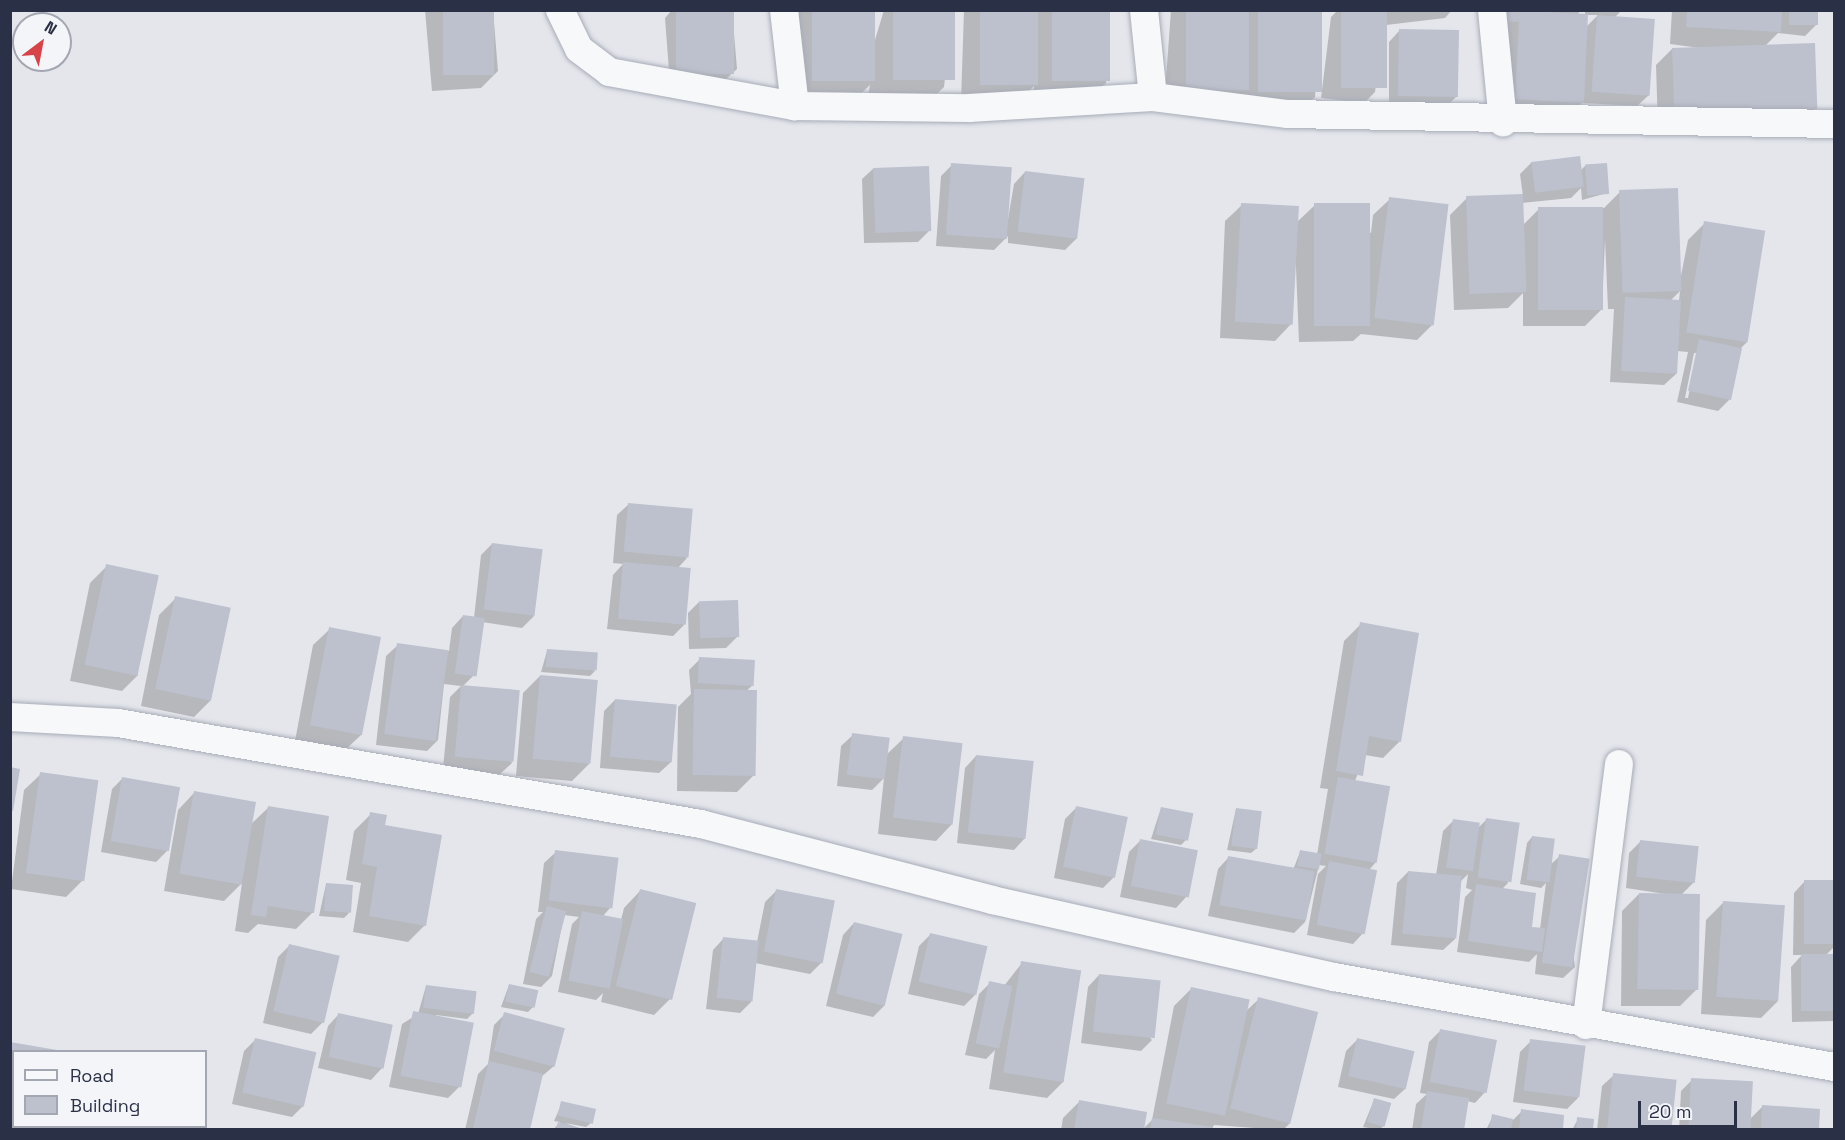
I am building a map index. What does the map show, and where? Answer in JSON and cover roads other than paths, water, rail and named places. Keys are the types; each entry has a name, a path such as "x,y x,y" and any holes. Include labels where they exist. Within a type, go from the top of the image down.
{"street":[{"path":"560,10 579,49 609,72 795,106 969,108 1153,97 1288,114 1503,122 1834,124"},
{"path":"784,10 795,106"},
{"path":"1144,10 1153,97"},
{"path":"1492,10 1503,122"},
{"path":"10,717 118,723 701,824 992,900 1334,977 1834,1067"},
{"path":"1586,1024 1618,764"}]}
